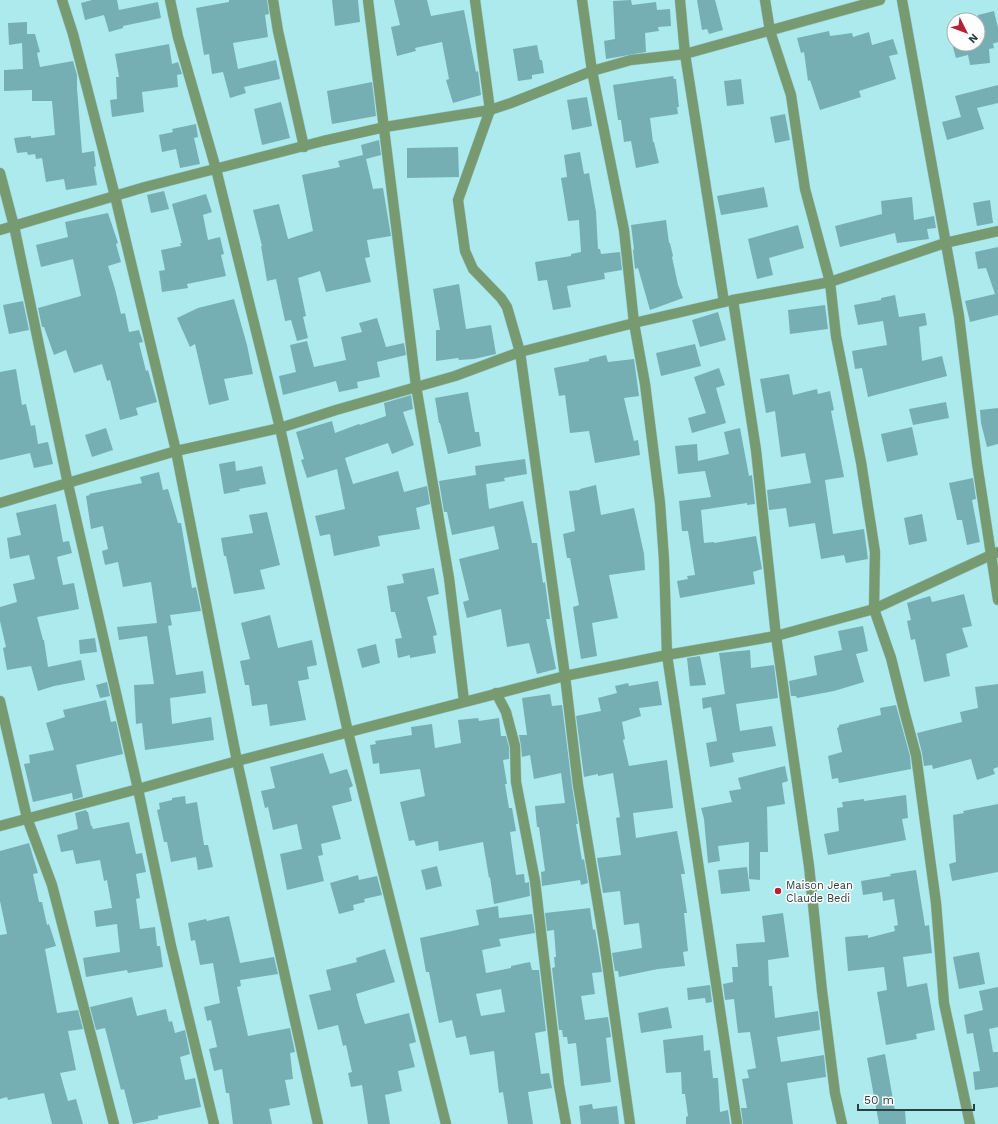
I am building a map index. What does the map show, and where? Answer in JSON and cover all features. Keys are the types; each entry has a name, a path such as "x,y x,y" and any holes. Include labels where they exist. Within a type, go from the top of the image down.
{"street":[{"path":"62,0 73,34 115,196 176,451 237,761 318,1124"},
{"path":"170,0 180,44 216,169 280,428 348,732 446,1124"},
{"path":"273,0 278,31 304,147"},
{"path":"368,0 416,386 448,578 464,701"},
{"path":"475,0 490,110 458,200 465,251 473,269 501,298 507,307 520,352 578,785 604,941 630,1124"},
{"path":"582,0 592,71 624,230 634,323 645,384 660,503 664,560 667,655 737,1124"},
{"path":"680,0 685,54 728,301 756,450 776,636 809,866 822,991 835,1093 842,1124"},
{"path":"765,0 770,31 791,95 805,189 830,282 836,336 861,462 875,552 874,609 891,658 904,714 916,755 936,903 944,1003 970,1124"},
{"path":"0,230 115,196 323,141 384,128 490,110 592,71 631,60 685,54 880,0"},
{"path":"902,0 959,316 977,463 994,554 998,600"},
{"path":"0,174 14,226 68,484 138,789 171,946 214,1124"},
{"path":"0,503 176,451 280,428 416,386 455,376 520,352 728,301 830,282 945,243 998,231"},
{"path":"0,826 237,761 564,676 667,655 776,636 874,609 994,554"},
{"path":"496,693 506,712 515,746 516,782 535,881 559,1085 566,1124"},
{"path":"0,701 27,818 52,885 109,1098 114,1124"}],"building":[{"path":"92,0 117,0 119,10 158,2 161,18 123,26 123,28 109,32 104,15 85,20 81,3"},
{"path":"229,0 267,0 269,14 265,15 268,37 233,43 238,69 276,60 280,79 244,87 246,93 230,98 223,72 212,74 209,54 204,55 196,8 229,2"},
{"path":"332,0 358,0 360,22 335,26"},
{"path":"394,0 427,0 431,16 464,10 476,72 478,71 481,95 453,103 446,80 449,79 442,42 415,48 416,51 397,56 391,27 400,25"},
{"path":"631,0 632,5 656,2 657,10 670,9 671,26 658,27 659,31 645,33 646,52 606,59 604,41 615,39 613,1"},
{"path":"697,0 715,0 723,30 709,34 707,29 702,30"},
{"path":"994,11 998,28 998,42 992,44 994,48 989,49 990,63 970,65 968,55 956,58 954,52 986,52 986,13"},
{"path":"27,22 27,34 35,34 40,52 37,53 40,67 73,61 77,75 82,153 94,151 96,166 94,167 97,185 66,190 64,179 46,182 42,158 36,159 35,154 28,155 27,152 17,153 14,138 31,136 31,138 55,135 52,101 32,101 32,90 4,91 4,70 23,69 22,43 9,45 8,23"},
{"path":"829,31 830,36 852,33 853,37 869,32 872,45 893,39 898,54 889,56 896,79 859,91 861,97 820,110 810,80 808,81 804,52 801,53 797,38"},
{"path":"169,44 172,64 178,62 182,74 177,75 178,87 142,92 144,112 112,117 110,100 117,99 116,77 119,77 115,54"},
{"path":"537,45 540,60 542,60 544,73 532,75 532,79 518,81 513,49"},
{"path":"673,76 674,79 676,79 679,107 677,107 678,114 650,118 653,142 659,163 636,168 631,141 624,142 621,120 618,120 613,85"},
{"path":"741,79 744,104 727,106 724,81"},
{"path":"372,82 376,116 332,124 327,91"},
{"path":"998,85 998,103 977,108 984,129 947,140 942,122 961,117 955,96"},
{"path":"587,97 592,126 572,130 567,100"},
{"path":"281,102 290,138 262,145 254,109"},
{"path":"785,114 790,140 775,143 770,117"},
{"path":"196,124 198,137 194,138 200,164 180,168 176,149 162,152 159,135 173,132 172,129"},
{"path":"379,140 381,155 366,159 373,189 383,188 391,236 367,240 370,257 365,258 371,282 326,292 320,271 298,278 306,316 303,317 308,338 297,341 291,320 285,321 276,279 267,281 262,246 253,210 279,204 288,239 313,231 302,175 340,167 338,161 363,155 361,145"},
{"path":"458,147 459,177 407,178 407,148"},
{"path":"580,152 584,174 589,173 596,212 598,249 600,249 601,254 620,252 622,270 604,273 605,279 567,286 571,307 553,310 547,280 538,281 535,262 571,256 571,254 581,252 579,220 568,221 561,178 567,177 564,155"},
{"path":"764,187 768,207 721,215 717,196"},
{"path":"164,191 169,209 151,213 147,195"},
{"path":"206,194 212,212 203,215 208,240 220,237 224,254 221,255 226,276 187,284 188,288 162,292 159,271 165,270 161,250 181,246 180,243 182,243 172,204"},
{"path":"912,197 914,220 934,216 936,228 927,229 929,239 897,243 895,233 840,247 835,226 882,214 881,201"},
{"path":"990,200 993,223 977,226 973,203"},
{"path":"108,213 118,243 116,244 121,262 108,266 121,314 125,313 129,332 139,330 143,342 139,343 146,371 148,370 157,402 136,408 138,415 120,420 110,380 107,381 102,364 74,373 66,350 54,355 44,327 42,327 38,308 81,296 73,259 41,267 36,245 68,237 65,222"},
{"path":"666,220 669,243 678,285 683,298 650,310 638,268 635,269 631,225"},
{"path":"798,225 804,248 769,258 773,275 757,279 748,239"},
{"path":"998,247 998,315 970,322 965,301 995,294 986,268 978,269 975,252"},
{"path":"459,284 466,329 491,325 496,354 474,359 459,360 458,358 436,361 436,330 440,330 433,289"},
{"path":"895,295 899,317 925,313 927,325 919,327 922,361 942,356 947,376 868,397 862,368 855,369 852,351 887,345 883,321 858,325 854,305 881,300 881,298"},
{"path":"234,299 247,345 253,374 224,379 229,400 209,405 195,344 190,347 177,318 198,308"},
{"path":"23,301 29,330 9,334 3,305"},
{"path":"825,305 828,329 790,334 788,310"},
{"path":"718,312 726,340 700,347 692,320"},
{"path":"377,318 386,347 404,343 406,355 377,362 380,377 357,382 358,388 339,392 336,381 283,395 279,376 296,372 290,345 307,341 314,367 346,360 341,337 362,332 359,323"},
{"path":"695,344 701,366 661,376 656,353"},
{"path":"606,355 608,362 634,359 639,396 624,398 634,441 638,440 640,455 595,463 589,431 570,433 565,395 559,396 554,368 589,361 589,359"},
{"path":"719,368 725,385 716,388 726,423 692,433 688,418 706,413 694,377"},
{"path":"16,369 22,405 26,404 31,426 35,425 38,444 48,442 53,464 34,468 30,453 0,460 0,372"},
{"path":"789,374 793,395 817,389 818,394 830,391 834,410 831,411 844,477 825,480 833,534 864,529 868,559 846,563 844,555 821,559 815,523 789,527 786,508 769,510 767,490 811,483 805,453 781,457 775,411 766,413 760,379"},
{"path":"468,392 475,432 479,432 481,446 448,454 439,423 435,398"},
{"path":"411,395 413,409 403,412 414,445 392,454 388,443 345,458 353,484 398,471 404,492 427,486 430,504 416,508 420,529 378,536 380,546 334,556 330,534 320,536 315,516 345,509 337,469 307,478 301,460 304,459 296,432 332,421 335,433 359,424 360,425 386,416 384,403"},
{"path":"946,402 949,418 913,425 909,409"},
{"path":"998,408 998,444 987,447 981,423 980,410"},
{"path":"912,427 918,455 887,462 881,434"},
{"path":"106,428 113,450 92,457 85,435"},
{"path":"740,428 749,476 752,475 755,504 747,505 747,503 701,510 704,543 714,543 756,536 762,569 753,572 755,584 680,598 677,581 688,579 687,576 695,575 688,531 682,531 679,501 711,497 705,471 678,474 675,446 697,444 698,461 729,454 724,432"},
{"path":"525,459 527,474 504,478 505,481 486,484 489,509 523,501 532,543 537,543 543,583 545,582 550,619 546,619 556,669 537,674 529,643 507,647 501,609 467,618 463,602 469,600 459,559 499,549 494,526 452,535 447,512 444,512 439,481 476,475 475,466"},
{"path":"235,461 236,471 262,466 266,484 239,489 240,491 224,494 219,464"},
{"path":"159,472 163,490 168,489 178,523 181,523 192,588 196,587 201,611 170,615 172,625 168,626 176,675 203,671 206,693 170,698 172,724 211,717 214,740 145,750 142,723 136,724 134,685 154,684 147,636 119,640 117,627 157,623 151,582 123,587 118,562 105,565 102,551 108,549 103,526 91,529 86,496 90,495 89,494 142,483 140,477"},
{"path":"973,478 976,499 972,500 980,542 967,545 962,520 957,520 949,483"},
{"path":"596,485 601,515 634,508 644,554 645,570 609,575 618,618 592,623 597,656 581,659 573,607 579,605 570,558 567,558 563,534 575,531 569,491 580,490"},
{"path":"56,504 63,542 69,541 72,553 57,557 63,585 74,583 79,609 37,617 44,640 48,667 81,660 85,680 54,686 38,691 31,666 7,670 3,648 6,647 0,621 0,607 17,602 13,584 35,579 29,555 10,559 7,538 21,535 16,513"},
{"path":"267,512 280,565 260,570 265,589 234,594 221,538 253,533 249,515"},
{"path":"922,514 927,541 909,545 904,518"},
{"path":"434,568 439,594 427,597 437,635 433,636 436,653 410,658 410,655 398,658 395,639 402,638 395,612 391,612 387,586 404,583 402,574"},
{"path":"964,594 972,626 962,628 968,647 946,654 950,676 924,682 915,639 911,640 907,621 911,620 907,603 930,596 932,602"},
{"path":"270,615 278,648 312,640 317,665 307,667 309,679 298,681 306,720 270,726 267,704 252,706 249,685 245,685 240,661 250,659 241,623"},
{"path":"863,626 868,651 856,654 864,682 834,691 797,698 796,696 791,696 789,681 817,675 814,656 842,650 838,631"},
{"path":"95,638 97,652 80,654 79,640"},
{"path":"376,644 380,663 362,668 357,649"},
{"path":"750,650 751,668 774,665 778,698 736,704 740,731 772,726 776,746 732,753 734,762 710,767 706,743 717,741 711,707 703,709 702,698 725,694 719,653"},
{"path":"700,656 706,685 690,686 687,658"},
{"path":"658,681 662,705 639,708 641,716 622,722 625,739 623,740 629,766 667,760 673,808 633,813 636,838 677,831 685,874 681,874 687,913 684,913 688,951 683,952 685,966 658,969 619,977 618,971 615,971 612,953 642,948 639,923 624,925 620,891 603,893 597,858 621,855 616,818 620,817 613,773 584,777 576,716 601,711 598,698 617,693 615,686 628,683 629,686"},
{"path":"107,682 110,696 100,698 96,685"},
{"path":"998,684 998,767 993,769 995,774 977,780 971,759 933,769 932,765 924,766 917,733 962,722 960,712 978,708 975,687"},
{"path":"550,694 552,706 562,705 578,824 576,824 582,860 584,859 588,883 581,885 580,880 542,886 541,872 545,871 539,827 537,827 535,806 565,803 561,773 534,779 530,755 522,757 519,735 527,735 522,698"},
{"path":"106,700 111,722 116,721 123,754 76,765 83,797 73,800 72,793 33,802 24,764 30,763 29,755 54,750 46,723 65,717 63,710"},
{"path":"896,705 910,756 911,769 839,783 838,778 832,779 828,756 842,752 837,728 839,725 881,715 880,708"},
{"path":"478,718 479,721 499,718 501,736 506,736 509,747 509,759 503,760 509,808 512,808 516,831 510,832 516,875 524,874 525,883 529,882 530,896 494,904 483,842 439,851 438,841 416,846 414,840 409,841 400,802 425,796 420,769 380,774 379,763 373,764 370,745 376,744 375,741 412,735 411,727 432,724 435,748 461,743 458,720"},
{"path":"323,753 330,774 347,769 353,786 349,788 352,801 332,806 341,839 321,844 323,855 318,856 324,881 287,890 280,854 302,849 297,824 273,830 268,807 265,808 261,791 275,788 270,767"},
{"path":"785,766 788,781 782,783 785,804 767,807 768,852 760,852 760,880 749,879 749,842 718,846 720,861 708,863 704,819 701,808 732,802 729,791 741,789 738,778"},
{"path":"906,795 908,818 902,819 906,840 828,855 824,834 839,831 837,808 843,807 842,802 864,799 864,801"},
{"path":"185,796 186,804 197,802 204,845 208,845 213,867 198,870 196,857 171,862 167,842 164,842 157,810 160,809 159,803 172,800 172,798"},
{"path":"998,804 998,872 952,881 949,864 956,862 953,815 964,813 963,811"},
{"path":"86,810 93,829 129,822 136,854 142,853 146,872 136,874 140,898 136,899 140,929 155,927 157,946 160,946 163,967 128,973 127,970 86,977 83,958 120,952 117,924 96,927 94,911 112,908 107,880 104,881 100,860 76,864 73,850 61,852 57,835 78,829 75,813"},
{"path":"29,843 38,873 33,874 39,902 42,902 47,925 49,924 56,946 45,949 57,1013 78,1010 83,1029 68,1031 76,1070 60,1073 68,1101 76,1099 83,1124 52,1124 44,1093 8,1100 7,1097 0,1099 0,935 7,934 0,901 0,851"},
{"path":"437,866 442,886 426,890 421,870"},
{"path":"747,867 750,891 721,894 718,870"},
{"path":"916,870 925,926 929,925 932,953 903,957 907,987 927,983 935,1030 916,1034 917,1039 886,1045 877,992 887,990 884,967 848,971 845,937 868,935 868,938 895,931 894,926 898,925 894,899 883,901 882,892 863,895 861,881"},
{"path":"358,875 359,880 377,876 382,895 364,899 365,902 353,905 354,910 339,914 330,883"},
{"path":"498,906 499,918 532,914 535,933 499,939 501,946 482,950 486,973 511,968 511,966 530,962 532,970 539,970 546,1031 535,1033 541,1074 549,1073 552,1088 528,1092 533,1124 508,1124 503,1092 499,1093 494,1051 470,1055 466,1036 456,1038 452,1020 439,1023 429,972 426,972 420,938 479,925 476,910","holes":["501,989 505,1012 481,1016 476,994"]},
{"path":"590,908 602,972 592,973 595,994 581,996 585,1020 608,1017 611,1037 606,1038 611,1082 581,1086 576,1043 568,1044 567,1037 563,1037 562,1030 559,1030 552,968 555,967 554,957 556,957 554,930 547,931 545,913"},
{"path":"783,913 789,957 768,960 769,986 772,986 775,1018 818,1011 820,1030 777,1037 781,1062 824,1055 826,1077 787,1083 793,1124 743,1124 741,1108 747,1108 742,1079 749,1078 747,1070 756,1068 750,1032 738,1033 734,999 725,1000 723,984 733,982 732,967 738,967 736,944 765,942 762,916"},
{"path":"229,916 240,963 274,957 278,974 240,980 241,986 237,987 248,1036 290,1028 295,1052 290,1053 293,1079 285,1080 290,1105 269,1109 272,1124 233,1124 229,1093 226,1093 222,1069 214,1071 209,1049 217,1047 211,1020 207,1021 204,1007 220,1003 213,963 200,965 195,940 191,941 188,923 206,919 207,921"},
{"path":"385,949 395,982 356,994 365,1024 409,1013 416,1042 409,1044 415,1067 398,1071 402,1091 385,1095 390,1124 368,1124 362,1085 351,1087 348,1073 352,1072 346,1045 343,1046 338,1025 318,1030 309,995 331,990 326,970 357,962 356,958"},
{"path":"979,952 985,984 959,989 953,957"},
{"path":"710,985 712,1002 706,1003 705,998 688,1000 687,988"},
{"path":"998,987 998,1027 989,1029 993,1052 998,1052 998,1087 975,1090 973,1072 980,1071 973,1033 967,1034 964,1015 983,1010 979,991"},
{"path":"132,997 137,1016 166,1009 169,1022 172,1021 175,1033 185,1030 190,1054 180,1057 185,1080 195,1078 201,1107 158,1116 158,1119 133,1124 124,1089 121,1090 105,1028 96,1030 90,1007"},
{"path":"668,1007 672,1028 641,1033 638,1013"},
{"path":"703,1035 704,1051 710,1050 713,1078 718,1078 720,1112 728,1110 730,1124 686,1124 686,1117 688,1116 685,1094 682,1094 681,1072 666,1073 663,1040"},
{"path":"885,1054 895,1111 905,1110 906,1124 879,1124 867,1058"},
{"path":"592,1104 593,1109 617,1106 619,1124 581,1124 579,1106"}],"place":[{"name":"Maison Jean Claude Bedi","path":"778,891"}]}
